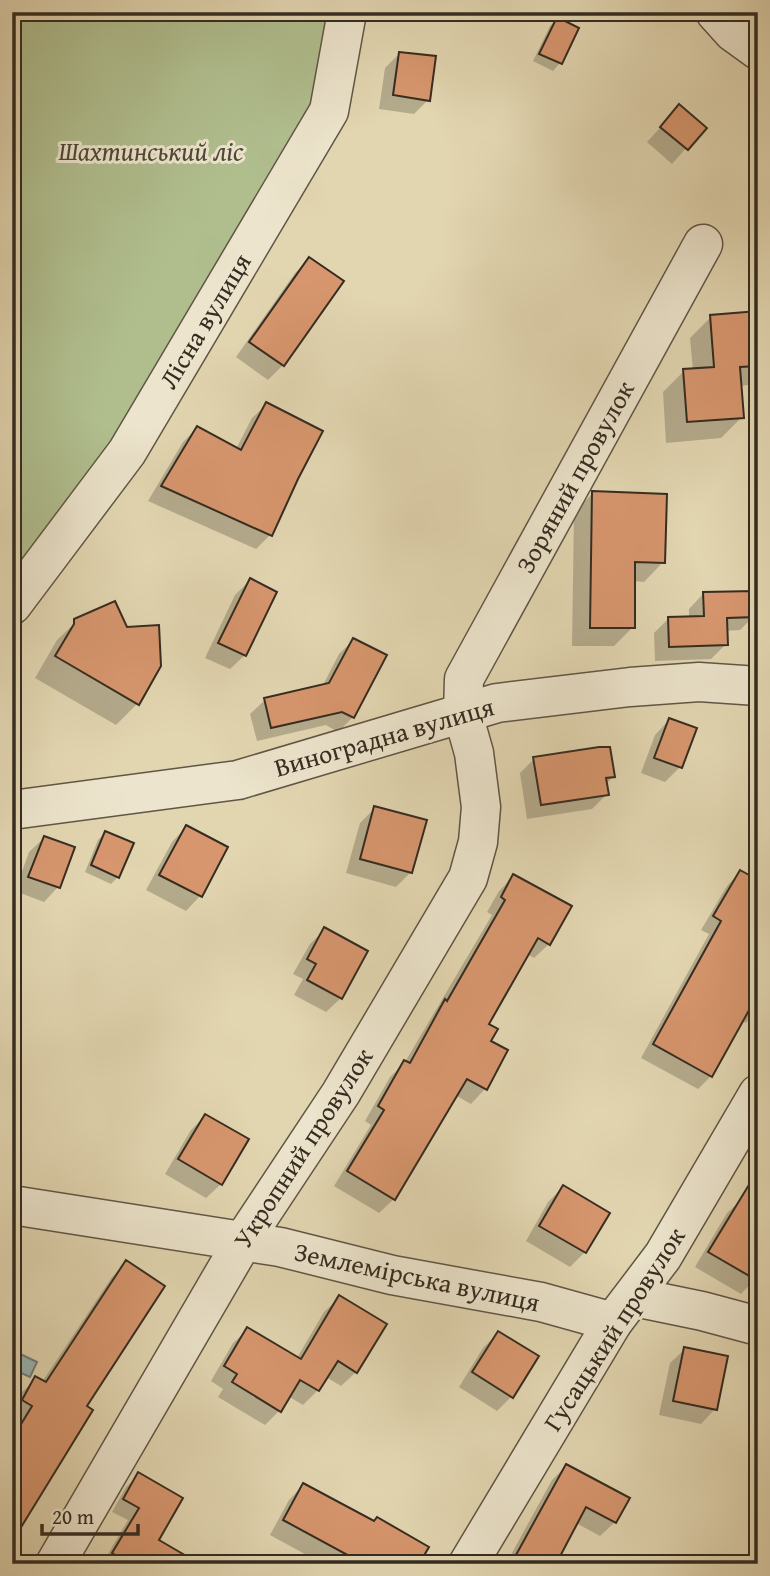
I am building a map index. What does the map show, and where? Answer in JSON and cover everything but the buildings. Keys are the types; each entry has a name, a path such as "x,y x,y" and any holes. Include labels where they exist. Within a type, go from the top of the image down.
{"street":[{"name":"Лісна вулиця","path":"12,606 127,453 329,111 347,12"},
{"path":"715,12 733,32 758,50"},
{"name":"Зоряний провулок","path":"463,714 464,679 703,244"},
{"name":"Виноградна вулиця","path":"12,810 238,779 497,703 630,687 699,682 758,686"},
{"name":"Укропний провулок","path":"55,1564 243,1241 341,1093 468,878 478,842 481,807 474,753 463,714"},
{"name":"Гусацький провулок","path":"468,1564 623,1310 663,1256 758,1094"},
{"name":"Землемірська вулиця","path":"12,1205 280,1247 391,1275 541,1302 623,1310 702,1311 758,1326"}],"green space":[{"name":"Шахтинський ліс","path":"12,12 347,12 278,209 12,600"}],"water":[{"path":"12,1350 37,1362 30,1377 12,1369"}]}
